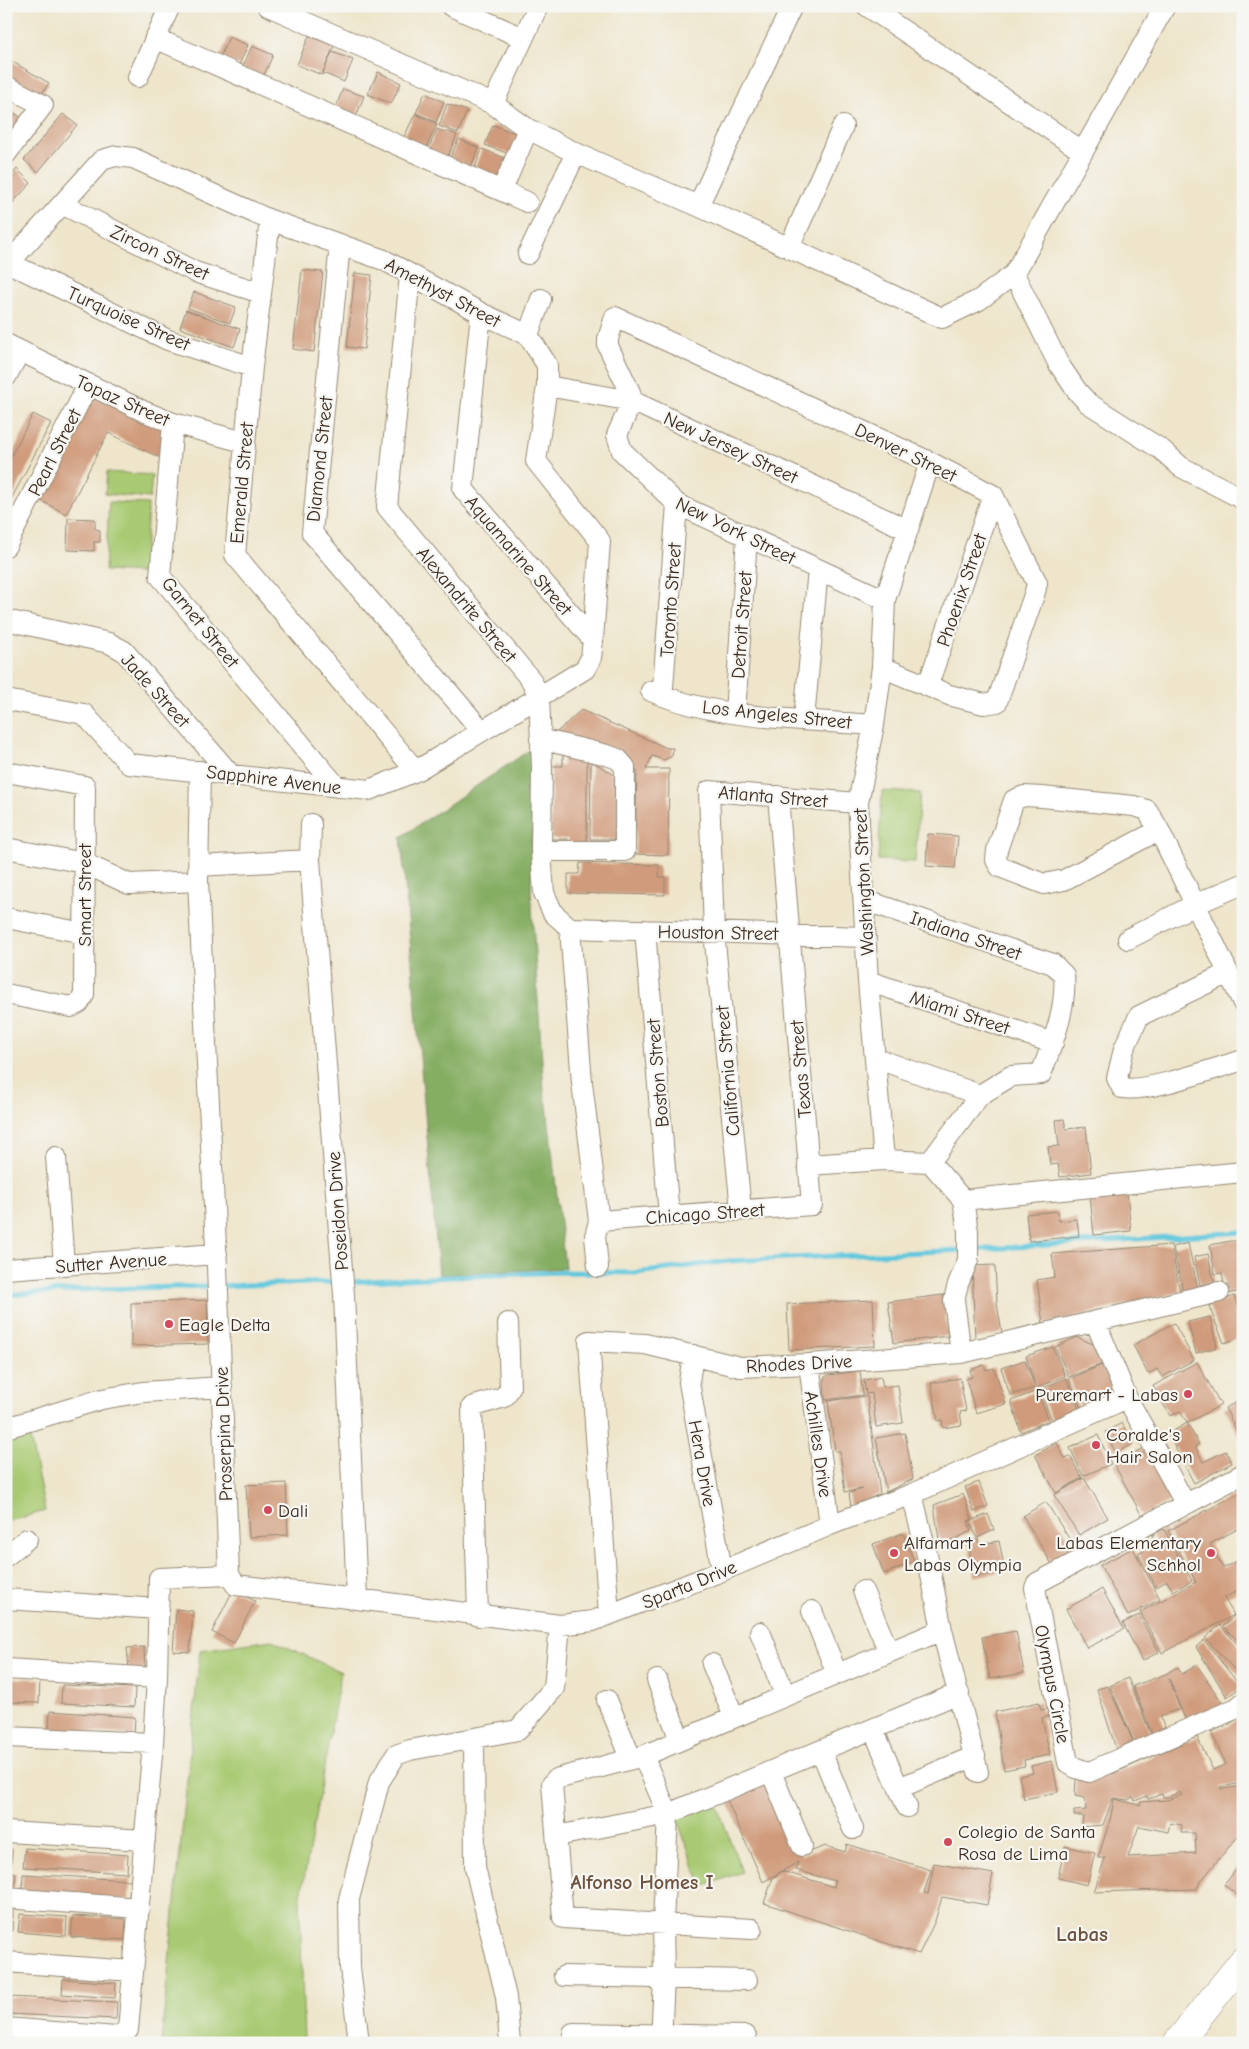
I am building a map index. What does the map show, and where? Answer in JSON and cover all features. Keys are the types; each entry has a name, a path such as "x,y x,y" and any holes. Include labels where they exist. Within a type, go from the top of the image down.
{"main road":[{"path":"1177,2043 1243,1961"}],"street":[{"path":"138,76 170,6"},
{"path":"268,6 493,104 528,129 576,153 698,206 942,318 979,300 1014,274 1162,7"},
{"path":"451,6 523,38"},
{"path":"493,104 538,6"},
{"path":"698,206 792,6"},
{"path":"867,6 1082,151"},
{"path":"155,38 527,202"},
{"path":"6,86 43,105 6,154"},
{"path":"789,248 843,126"},
{"path":"502,190 528,129"},
{"path":"528,254 576,153"},
{"name":"Amethyst Street","path":"8,264 102,160 116,156 133,158 270,220 384,260 481,313 528,335"},
{"name":"Zircon Street","path":"62,204 195,272 261,293"},
{"name":"Emerald Street","path":"270,220 244,442 235,555 416,770"},
{"name":"Diamond Street","path":"340,244 312,533 482,731"},
{"name":"Turquoise Street","path":"8,264 168,340 252,367"},
{"path":"1014,274 1058,362 1088,403 1162,450 1182,467 1243,499"},
{"name":"Alexandrite Street","path":"410,275 387,508 531,680 539,696 541,851 544,893 553,913 570,928"},
{"path":"539,696 585,669 591,658 600,541 536,461 546,386 546,365 540,351 528,335 541,299"},
{"name":"Aquamarine Street","path":"481,313 462,489 593,640"},
{"name":"Denver Street","path":"632,401 630,392 608,346 608,339 616,317 930,462 993,495"},
{"path":"6,377 13,347"},
{"name":"Topaz Street","path":"13,347 143,412 173,423 244,442"},
{"name":"Pearl Street","path":"6,546 88,385"},
{"name":"New Jersey Street","path":"546,386 632,401 908,530"},
{"name":"New York Street","path":"632,401 617,435 618,444 622,451 677,504 885,600"},
{"name":"Garnet Street","path":"173,423 160,576 337,787"},
{"name":"Washington Street","path":"884,1160 868,981 858,803 874,725 882,667 885,600 930,462"},
{"path":"882,667 950,695 984,704 997,702 1037,583 993,495"},
{"name":"Phoenix Street","path":"928,685 993,495"},
{"name":"Toronto Street","path":"656,693 663,687 677,504"},
{"name":"Detroit Street","path":"734,713 747,536"},
{"path":"804,719 818,569"},
{"name":"Jade Street","path":"6,620 109,643 124,652 231,774"},
{"name":"Los Angeles Street","path":"656,693 680,702 734,713 874,725"},
{"name":"Sapphire Avenue","path":"6,700 84,714 129,764 200,770 369,790 416,770 539,696"},
{"path":"540,739 607,755 618,759 625,768 625,852 541,851"},
{"name":"Proserpina Drive","path":"200,770 198,874 217,1260 229,1575"},
{"name":"Smart Street","path":"6,772 85,786 84,995 79,1003 71,1006 6,994"},
{"name":"Atlanta Street","path":"714,932 708,790 858,803"},
{"name":"Texas Street","path":"778,796 812,1205"},
{"path":"1159,830 1064,880 1044,884 1000,866 996,860 996,850 1014,800 1024,796 1134,806 1147,810 1159,830 1196,904 1243,1003"},
{"name":"Poseidon Drive","path":"311,824 310,860 344,1295 357,1599"},
{"path":"6,848 84,863 129,884 310,860"},
{"path":"1128,939 1196,904 1243,884"},
{"name":"Indiana Street","path":"864,900 1053,964 1064,975 1066,992 1053,1043"},
{"path":"6,918 84,933"},
{"path":"570,928 582,1083 599,1221 595,1236 598,1267"},
{"name":"Houston Street","path":"570,928 866,937"},
{"name":"Boston Street","path":"644,930 669,1216"},
{"name":"California Street","path":"714,932 741,1210"},
{"path":"1228,973 1139,1016 1124,1049 1117,1078 1122,1088 1131,1090 1153,1086 1243,1060"},
{"name":"Miami Street","path":"868,981 1053,1043"},
{"path":"930,1162 980,1095 1012,1076 1041,1074 1053,1043"},
{"path":"875,1058 980,1095"},
{"path":"56,1157 64,1266"},
{"path":"808,1165 884,1160 930,1162 948,1181 963,1200 968,1231 968,1260 958,1284 954,1300 961,1353"},
{"path":"963,1200 1243,1172"},
{"name":"Chicago Street","path":"599,1221 812,1205"},
{"name":"Sutter Avenue","path":"6,1269 217,1260"},
{"name":"Rhodes Drive","path":"609,1615 589,1341 645,1344 740,1367 961,1353 1219,1292"},
{"path":"1096,1322 1127,1398 1185,1503 1243,1474"},
{"path":"478,1616 472,1407 504,1397 510,1388 508,1323"},
{"name":"Hera Drive","path":"693,1356 689,1382 722,1571"},
{"name":"Achilles Drive","path":"809,1364 830,1525"},
{"path":"6,1428 102,1399 143,1392 222,1387"},
{"name":"Sparta Drive","path":"229,1575 236,1585 478,1616 560,1625 593,1621 722,1571 830,1525 912,1494 1127,1398"},
{"path":"899,1788 976,1764 942,1630 927,1555 912,1494"},
{"name":"Olympus Circle","path":"1185,1503 1037,1583 1035,1588 1068,1763 1089,1772 1237,1708 1243,1703"},
{"path":"6,1556 27,1539"},
{"path":"6,2028 116,2037 128,2030 153,1743 157,1678 159,1578 229,1575"},
{"path":"863,1591 889,1652"},
{"path":"6,1599 159,1609"},
{"path":"812,1611 837,1674"},
{"path":"359,2043 350,1967 349,1899 380,1782 396,1755 410,1750 518,1730 554,1688 560,1625"},
{"path":"752,1929 563,1918 552,1784 556,1779 637,1757 942,1630"},
{"path":"760,1632 785,1695"},
{"path":"712,1664 734,1717"},
{"path":"6,1669 157,1678"},
{"path":"657,1680 680,1740"},
{"path":"557,1836 668,1814 959,1693"},
{"path":"607,1700 668,1814 663,1924 664,1977 661,2039"},
{"path":"873,1729 907,1808"},
{"path":"6,1738 153,1743"},
{"path":"474,1738 475,1867 506,1996 510,2043"},
{"path":"821,1751 853,1829"},
{"path":"772,1772 802,1846"},
{"path":"6,1832 145,1840"},
{"path":"6,1898 139,1908"},
{"path":"6,1962 133,1971"},
{"path":"564,1976 747,1980"},
{"path":"572,2033 661,2039 746,2036"}],"green space":[{"path":"107,472 152,475 150,498 105,494"},
{"path":"109,502 148,504 144,573 105,571"},
{"path":"534,747 531,892 544,1092 565,1268 439,1275 401,837"},
{"path":"882,791 920,793 915,862 878,860"},
{"path":"29,1433 45,1511 6,1522 6,1438"},
{"path":"272,1640 341,1672 300,1902 304,2043 161,2043 200,1650"},
{"path":"716,1802 742,1872 702,1887 676,1817"}],"building":[{"path":"309,36 334,46 322,75 297,65"},
{"path":"229,37 248,45 239,65 220,57"},
{"path":"252,46 273,55 263,77 242,68"},
{"path":"332,52 353,60 344,82 323,73"},
{"path":"6,58 49,83 40,97 6,77"},
{"path":"378,72 401,83 391,104 368,94"},
{"path":"343,89 364,96 356,117 335,109"},
{"path":"425,93 444,102 436,122 416,113"},
{"path":"447,104 467,111 458,133 439,126"},
{"path":"6,108 22,118 12,133 6,130"},
{"path":"63,114 77,125 38,172 24,160"},
{"path":"415,114 437,124 426,148 404,137"},
{"path":"493,125 520,135 512,155 485,145"},
{"path":"437,129 457,135 447,158 428,149"},
{"path":"459,139 479,148 470,169 449,159"},
{"path":"482,149 510,160 502,181 474,170"},
{"path":"17,169 31,183 6,210 6,181"},
{"path":"302,270 323,272 314,352 293,349"},
{"path":"355,273 372,275 364,349 347,347"},
{"path":"194,292 236,307 230,323 188,308"},
{"path":"186,310 240,329 234,347 180,328"},
{"path":"96,396 168,429 165,460 108,433 66,514 38,499 77,422"},
{"path":"33,414 51,423 6,509 6,466"},
{"path":"68,518 95,519 95,529 100,530 100,542 94,542 94,551 67,550"},
{"path":"581,710 667,748 673,748 672,756 664,760 652,756 646,769 669,769 668,855 635,854 637,771 630,762 557,732"},
{"path":"563,752 587,761 587,848 568,848 568,839 551,839 551,766 563,766"},
{"path":"591,761 620,778 619,839 590,839"},
{"path":"928,834 958,836 955,868 926,866"},
{"path":"580,863 659,865 659,877 665,877 665,895 568,893 568,874 579,874"},
{"path":"1064,1119 1066,1129 1086,1127 1091,1173 1060,1177 1058,1164 1050,1165 1048,1147 1059,1146 1056,1120"},
{"path":"1127,1193 1131,1231 1094,1235 1090,1196"},
{"path":"1058,1211 1059,1221 1077,1219 1079,1236 1029,1241 1026,1214"},
{"path":"1243,1241 1243,1291 1226,1294 1222,1273 1215,1274 1210,1245"},
{"path":"1188,1243 1198,1289 1183,1292 1173,1247"},
{"path":"1171,1245 1180,1292 1043,1324 1037,1280 1055,1277 1052,1254"},
{"path":"1208,1254 1214,1282 1200,1285 1194,1257"},
{"path":"995,1265 997,1304 1002,1333 975,1339 972,1266"},
{"path":"943,1295 948,1336 894,1343 888,1302"},
{"path":"1234,1296 1243,1316 1243,1336 1224,1343 1209,1306"},
{"name":"Eagle Delta","path":"207,1300 208,1344 131,1346 131,1303"},
{"path":"873,1300 875,1346 789,1350 787,1304"},
{"path":"1210,1317 1217,1347 1196,1353 1188,1322"},
{"path":"1174,1323 1194,1360 1162,1377 1157,1369 1148,1374 1133,1345"},
{"path":"1077,1337 1095,1345 1102,1364 1069,1377 1055,1347"},
{"path":"1053,1347 1065,1376 1036,1388 1026,1356"},
{"path":"1025,1360 1035,1388 1010,1395 1001,1368"},
{"path":"1197,1362 1221,1405 1187,1423 1180,1411 1170,1416 1153,1386"},
{"path":"984,1365 986,1370 994,1368 1006,1404 976,1413 966,1379 972,1377 970,1370"},
{"path":"1102,1365 1114,1394 1081,1408 1069,1379"},
{"path":"860,1371 863,1395 825,1400 824,1378 828,1375"},
{"path":"881,1377 883,1387 898,1385 903,1423 876,1427 872,1393 866,1394 864,1380"},
{"path":"960,1378 966,1411 960,1412 962,1425 943,1428 942,1420 938,1421 931,1383"},
{"path":"1066,1378 1079,1408 1052,1420 1039,1390"},
{"path":"1037,1391 1049,1420 1021,1432 1011,1401"},
{"path":"867,1396 880,1494 851,1507 849,1493 862,1489 845,1492 840,1451 835,1451 828,1401"},
{"path":"1243,1399 1243,1443 1225,1408"},
{"path":"1122,1423 1133,1444 1116,1453 1105,1432"},
{"path":"1187,1423 1199,1444 1195,1446 1203,1462 1226,1451 1232,1463 1194,1483 1168,1434"},
{"path":"905,1433 913,1479 886,1492 876,1438"},
{"path":"1098,1435 1111,1464 1083,1476 1070,1448"},
{"path":"1057,1443 1065,1458 1070,1456 1082,1478 1056,1493 1035,1455"},
{"path":"1144,1448 1172,1500 1142,1516 1114,1464"},
{"path":"1084,1478 1108,1518 1079,1535 1054,1495"},
{"path":"979,1482 988,1506 974,1512 965,1487"},
{"path":"286,1483 288,1535 249,1537 246,1485"},
{"path":"1243,1491 1243,1526 1210,1544 1223,1568 1243,1558 1243,1588 1224,1598 1234,1615 1162,1653 1140,1612 1196,1582 1168,1531"},
{"path":"963,1494 972,1519 968,1521 971,1531 940,1547 934,1505"},
{"path":"1046,1502 1077,1551 1053,1566 1023,1516"},
{"path":"988,1514 994,1530 977,1538 970,1521"},
{"path":"1164,1529 1192,1581 1173,1591 1167,1581 1156,1587 1138,1554 1157,1544 1152,1535"},
{"name":"Alfamart - Labas Olympia","path":"903,1533 914,1562 884,1574 873,1544"},
{"path":"978,1539 979,1545 999,1541 1005,1571 974,1577 968,1541"},
{"path":"1133,1548 1160,1599 1128,1616 1100,1565"},
{"path":"1102,1589 1124,1629 1087,1648 1066,1609"},
{"path":"233,1590 255,1601 234,1643 212,1632"},
{"path":"1243,1608 1243,1646 1223,1626"},
{"path":"176,1609 193,1611 190,1652 173,1651"},
{"path":"1139,1615 1159,1652 1142,1661 1123,1623"},
{"path":"1220,1625 1243,1650 1243,1679 1205,1638"},
{"path":"1016,1631 1024,1673 990,1679 982,1637"},
{"path":"1204,1640 1241,1687 1227,1697 1196,1647"},
{"path":"144,1647 145,1669 129,1670 127,1648"},
{"path":"1197,1665 1225,1707 1187,1724 1169,1679 1180,1709 1160,1716 1165,1728 1152,1734 1133,1686 1166,1674 1177,1667 1182,1674"},
{"path":"6,1678 40,1679 39,1703 6,1702"},
{"path":"1128,1678 1151,1735 1134,1742 1110,1686"},
{"path":"62,1685 135,1688 134,1707 61,1703"},
{"path":"1108,1686 1133,1741 1116,1749 1097,1689"},
{"path":"1039,1702 1041,1710 1047,1709 1049,1716 1042,1718 1050,1755 1024,1760 1025,1766 1004,1770 995,1712"},
{"path":"50,1711 135,1717 134,1735 49,1729"},
{"path":"1243,1715 1243,1783 1220,1787 1221,1789 1243,1786 1243,1830 1200,1882 1197,1889 1094,1892 1105,1858 1098,1858 1110,1820 1114,1799 1140,1805 1141,1802 1167,1800 1182,1795 1180,1792 1163,1797 1162,1794 1148,1799 1147,1796 1135,1801 1133,1797 1128,1800 1113,1798 1103,1825 1082,1827 1083,1816 1074,1816 1074,1811 1086,1810 1085,1798 1075,1796 1076,1779 1091,1779 1111,1772 1112,1774 1197,1737 1213,1770 1226,1764 1211,1732 1228,1725","holes":["1170,1823 1182,1825 1181,1833 1195,1833 1196,1853 1128,1857 1139,1826 1168,1832"]},
{"path":"1052,1761 1058,1792 1024,1799 1019,1776 1033,1773 1031,1766"},
{"path":"772,1781 801,1855 826,1846 845,1852 847,1844 931,1870 924,1893 928,1894 934,1863 993,1874 987,1905 942,1897 935,1921 919,1954 764,1903 773,1878 781,1872 763,1882 727,1800","holes":["798,1862 796,1870 835,1881 834,1887 782,1871"]},
{"path":"1065,1846 1095,1853 1087,1885 1058,1878"},
{"path":"6,1848 12,1849 11,1866 6,1866"},
{"path":"25,1848 128,1855 127,1873 23,1867"},
{"path":"1243,1861 1243,1899 1224,1885"},
{"path":"6,1872 16,1873 14,1894 6,1894"},
{"path":"23,1874 130,1880 129,1900 22,1893"},
{"path":"6,1906 13,1907 12,1931 6,1931"},
{"path":"20,1914 67,1917 66,1936 18,1932"},
{"path":"73,1916 126,1919 125,1940 71,1937"},
{"path":"63,1979 116,1983 115,1998 62,1994"},
{"path":"8,1997 117,2002 116,2019 7,2014"}],"waterway":[{"path":"973,1250 1243,1232"},
{"path":"346,1282 558,1272 636,1273 729,1261 964,1250"},
{"path":"221,1286 338,1282"},
{"path":"6,1295 96,1289 213,1286"}],"place":[{"name":"Eagle Delta","path":"169,1324"},
{"name":"Puremart - Labas","path":"1188,1394"},
{"name":"Coralde's Hair Salon","path":"1096,1445"},
{"name":"Dali","path":"268,1510"},
{"name":"Alfamart - Labas Olympia","path":"894,1553"},
{"name":"Labas Elementary Schhol","path":"1211,1553"},
{"name":"Colegio de Santa Rosa de Lima","path":"948,1842"}],"district":[{"name":"Alfonso Homes I","path":"642,1882"},
{"name":"Labas","path":"1082,1934"}]}
